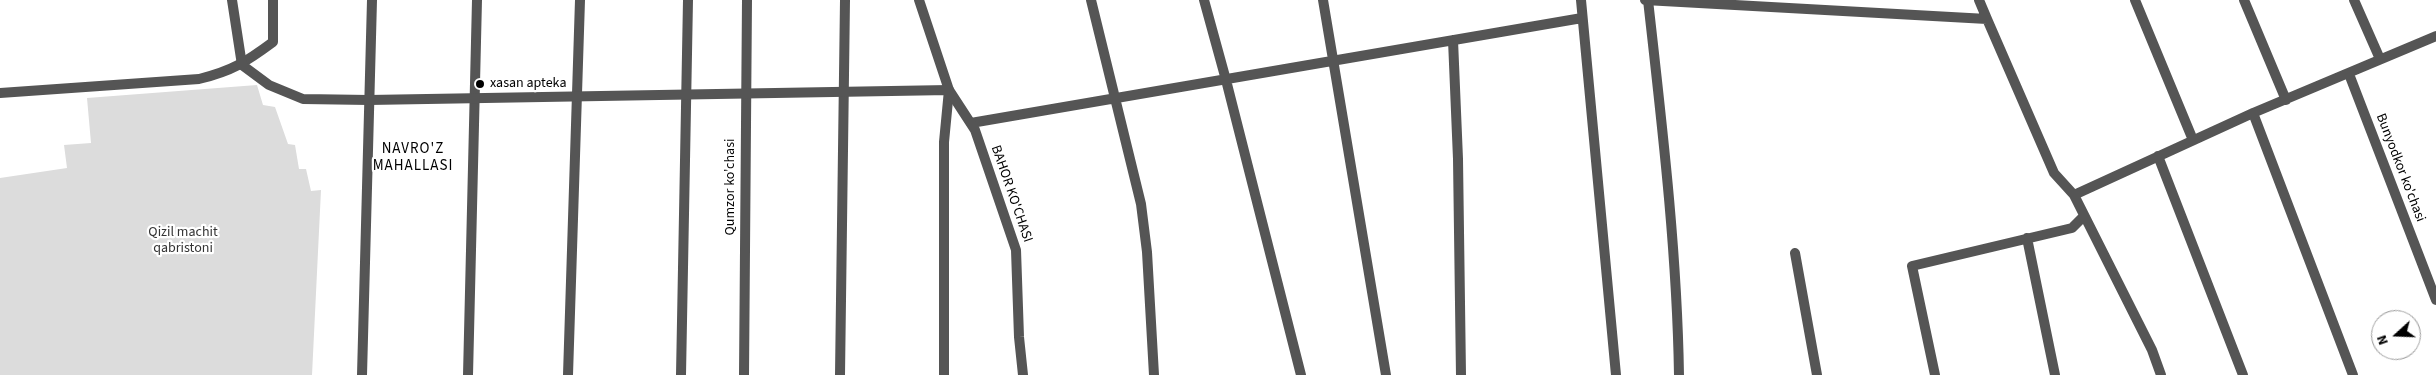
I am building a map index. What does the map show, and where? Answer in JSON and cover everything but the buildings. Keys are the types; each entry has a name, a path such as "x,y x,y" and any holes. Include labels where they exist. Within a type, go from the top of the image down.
{"street":[{"path":"232,0 242,65 269,85 302,99 369,100 949,90"},
{"path":"0,93 200,79 242,65 273,42 274,0"},
{"path":"362,375 372,0"},
{"path":"468,375 477,0"},
{"path":"568,375 580,0"},
{"path":"681,375 688,0"},
{"name":"Qumzor ko'chasi","path":"744,375 747,0"},
{"path":"840,375 845,0"},
{"path":"919,0 949,90 944,142 944,375"},
{"path":"1091,0 1141,204 1147,252 1154,375"},
{"path":"1204,0 1301,375"},
{"path":"1323,0 1386,375"},
{"path":"1581,0 1616,375"},
{"path":"1679,375 1678,299 1646,0 1744,3 1987,19"},
{"path":"1979,0 2054,173 2074,196 2152,350 2161,375"},
{"path":"2136,0 2193,140"},
{"path":"2244,0 2286,100"},
{"path":"2354,0 2380,59"},
{"path":"971,124 1582,18"},
{"path":"2074,196 2253,113 2436,36"},
{"path":"1452,40 1458,159 1461,375"},
{"name":"Bunyodkor ko'chasi","path":"2349,74 2436,300"},
{"name":"BAHOR KO'CHASI","path":"949,90 975,130 1016,250 1019,337 1023,375"},
{"path":"2253,113 2352,375"},
{"path":"2158,156 2243,375"},
{"path":"1935,375 1912,266 2072,228 2084,216"},
{"path":"2028,238 2055,375"},
{"path":"1795,253 1816,375"}],"green space":[{"name":"Qizil machit qabristoni","path":"257,85 263,105 275,107 288,144 295,145 299,169 306,169 311,191 321,190 312,375 0,375 0,178 67,168 64,145 91,143 87,98"}],"place":[{"name":"xasan apteka","path":"480,84"}],"district":[{"name":"NAVRO'Z MAHALLASI","path":"413,158"}]}
